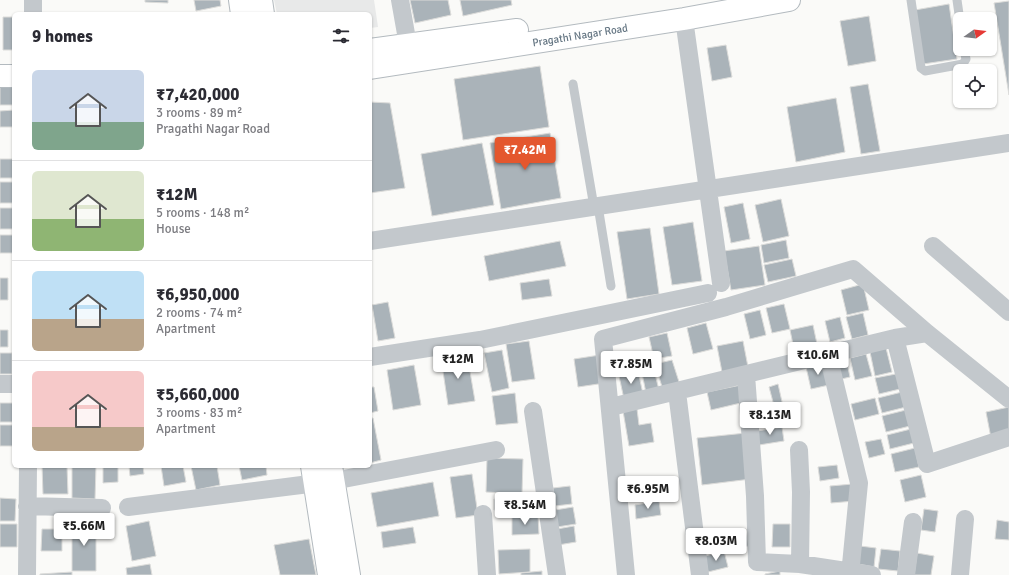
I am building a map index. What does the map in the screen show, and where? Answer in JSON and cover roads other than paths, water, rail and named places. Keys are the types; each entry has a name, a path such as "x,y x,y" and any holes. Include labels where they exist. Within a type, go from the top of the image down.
{"main road":[{"path":"240,0 242,12"},
{"path":"261,0 263,12"},
{"name":"Pragathi Nagar Road","path":"372,50 726,0"},
{"name":"Pragathi Nagar Road","path":"372,68 789,0"},
{"path":"0,63 12,63"},
{"path":"0,76 12,76"},
{"path":"323,474 329,575"},
{"path":"323,474 349,575"}],"street":[{"path":"33,0 33,12"},
{"path":"400,0 408,45"},
{"path":"372,357 480,340 714,288 707,189 684,18"},
{"path":"372,241 1009,143"},
{"path":"933,246 1009,312"},
{"path":"626,575 611,407 603,339 726,307 853,269 927,333 1009,398"},
{"path":"611,407 895,338 927,333"},
{"path":"895,338 927,464 1009,437"},
{"path":"828,355 859,483 851,574"},
{"path":"746,375 758,568 800,564 851,574 872,575"},
{"path":"0,384 12,384"},
{"path":"677,392 700,575"},
{"path":"534,410 557,575"},
{"path":"372,467 496,450"},
{"path":"799,450 801,492 800,564"},
{"path":"27,575 28,468"},
{"path":"128,507 366,468"},
{"path":"28,506 102,508"},
{"path":"484,514 487,575"},
{"path":"960,575 965,519"},
{"path":"906,575 913,522"}],"lane":[{"path":"911,0 921,68 925,71 963,64 966,59 965,56"},
{"path":"957,0 959,12"},
{"path":"573,84 611,286"}]}
